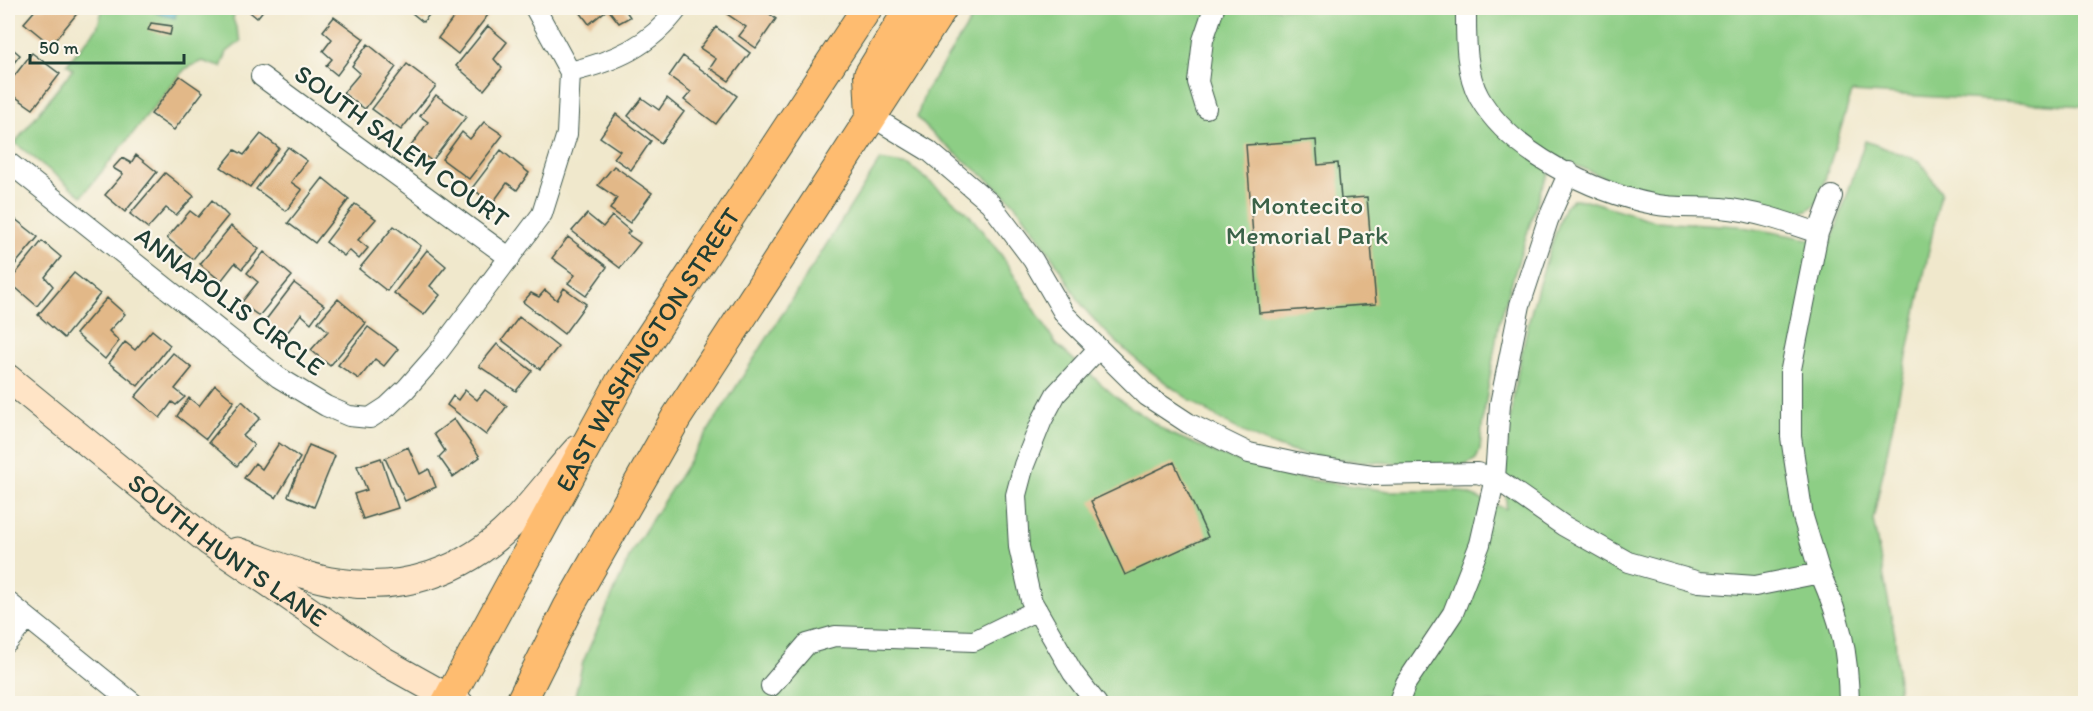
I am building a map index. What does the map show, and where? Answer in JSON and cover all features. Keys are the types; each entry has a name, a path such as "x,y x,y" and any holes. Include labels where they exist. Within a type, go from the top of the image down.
{"main road":[{"name":"EAST WASHINGTON STREET","path":"452,702 588,437 620,383 867,8"},
{"path":"871,116 869,75 910,8"},
{"path":"520,704 568,608 676,418 942,8"},
{"name":"SOUTH HUNTS LANE","path":"8,378 209,542 383,661 452,702"},
{"path":"209,542 335,582 382,586 424,579 465,560 511,525 588,437"}],"street":[{"path":"535,8 570,72 608,63 630,52 678,8"},
{"path":"1206,108 1198,82 1203,39 1214,8"},
{"path":"1466,8 1466,51 1478,96 1512,138 1539,158 1608,192 1654,205 1723,208 1770,216 1818,234"},
{"name":"ANNAPOLIS CIRCLE","path":"8,162 278,377 326,406 349,416 370,418 387,407 406,389 473,309 542,214 557,173 567,134 570,72"},
{"name":"SOUTH SALEM COURT","path":"261,76 510,258"},
{"path":"871,116 929,151 990,203 1034,260 1065,315 1147,396 1188,423 1249,453 1373,475 1477,473 1495,478 1564,526 1628,562 1699,582 1755,586 1820,573"},
{"path":"1398,704 1406,683 1453,613 1480,544 1495,478 1500,404 1520,305 1548,220 1569,172"},
{"path":"1832,196 1818,234 1791,369 1791,437 1803,518 1820,573 1837,612 1848,661 1849,704"},
{"path":"1097,704 1073,673 1031,600 1019,547 1016,495 1024,465 1042,420 1056,394 1098,348"},
{"path":"8,602 134,704"},
{"path":"771,686 807,644 835,636 974,641 1037,610"},
{"path":"8,642 27,618"}],"green space":[{"path":"103,8 235,8 233,19 241,41 227,52 221,67 202,61 185,69 82,196 15,143 73,69 67,64 97,28"},
{"name":"Montecito Memorial Park","path":"979,8 2085,8 2085,106 1852,92 1818,202 1808,210 1794,211 1727,197 1653,191 1610,180 1557,157 1541,189 1499,323 1480,450 1476,459 1466,465 1344,460 1303,454 1247,434 1187,398 1132,356 1085,310 1021,212 917,117 925,92"},
{"path":"1865,141 1920,161 1941,192 1873,520 1895,636 1899,703 573,704 583,662 632,551 880,160 909,165 968,213 1002,256 1056,344 1116,397 1169,433 1221,455 1289,477 1389,491 1460,491 1506,509 1505,471 1509,426 1526,331 1565,206 1573,200 1586,200 1655,221 1738,226 1831,243"}],"water":[{"path":"158,8 177,8 175,18 156,13"}],"building":[{"path":"37,8 76,8 80,10 51,45 24,23"},
{"path":"245,8 265,8 257,18"},
{"path":"406,8 435,8 423,22"},
{"path":"461,8 479,8 488,15 458,54 438,38"},
{"path":"577,8 624,8 630,17 619,23 608,9 589,24"},
{"path":"731,8 762,8 776,19 756,48 739,36 746,27 727,14"},
{"path":"334,17 364,39 337,75 326,66 332,59 323,51 332,39 323,31"},
{"path":"151,23 172,26 170,35 148,30"},
{"path":"488,26 507,42 494,59 502,68 484,90 456,66"},
{"path":"716,27 750,53 729,81 710,68 716,59 700,48"},
{"path":"368,44 396,67 365,109 343,93 360,73 352,66"},
{"path":"8,45 20,55 8,70"},
{"path":"32,53 60,74 33,109 14,96 11,103 8,101 8,84"},
{"path":"683,56 737,96 716,124 684,100 691,92 669,76"},
{"path":"407,64 436,86 401,130 372,109"},
{"path":"180,76 203,92 174,130 151,114"},
{"path":"436,95 466,117 432,161 411,146 428,122 420,116"},
{"path":"642,98 659,110 667,98 684,112 661,143 628,116"},
{"path":"616,114 651,141 631,170 614,158 620,151 600,137"},
{"path":"484,122 503,135 469,179 442,159 462,132 470,139"},
{"path":"261,134 279,148 250,187 221,167 235,150 244,155"},
{"path":"1316,140 1318,165 1338,163 1341,199 1367,197 1376,304 1259,313 1246,145"},
{"path":"288,147 307,161 291,182 302,190 286,211 256,189"},
{"path":"501,150 529,173 517,190 507,183 492,204 472,188"},
{"path":"136,155 157,172 125,212 105,195 123,174 113,168 122,158 131,163"},
{"path":"614,166 652,193 630,223 610,209 617,198 598,185"},
{"path":"165,173 194,196 176,215 166,208 148,228 130,214"},
{"path":"323,178 349,199 315,243 288,223"},
{"path":"212,200 228,216 193,259 167,238 190,211 198,217"},
{"path":"355,204 376,219 358,240 368,248 359,259 349,250 344,256 326,242"},
{"path":"587,214 603,227 612,216 630,231 627,234 640,243 620,268 572,231"},
{"path":"10,215 38,237 8,273 8,219"},
{"path":"231,226 259,249 242,269 235,263 221,281 200,264"},
{"path":"394,226 421,246 387,291 359,269"},
{"path":"568,237 607,267 586,296 568,283 575,275 552,258"},
{"path":"42,241 61,257 45,277 53,286 37,306 9,282"},
{"path":"427,250 446,266 430,286 440,295 424,315 394,293"},
{"path":"264,252 292,276 259,316 241,303 258,282 247,273"},
{"path":"74,273 100,294 64,338 38,315"},
{"path":"294,283 324,305 311,323 301,314 284,337 265,321"},
{"path":"564,288 586,304 564,334 523,302 531,293 539,297 545,290 557,300"},
{"path":"107,298 125,314 109,331 119,341 105,359 76,334"},
{"path":"338,299 366,323 330,366 311,350 328,331 318,322"},
{"path":"519,317 558,347 540,369 502,340"},
{"path":"368,327 398,349 384,366 375,359 359,379 338,365"},
{"path":"152,330 170,345 138,386 109,363 125,342 135,350"},
{"path":"497,344 532,371 516,391 479,366"},
{"path":"173,353 192,368 175,389 185,397 176,405 172,402 160,418 135,397"},
{"path":"215,385 234,401 206,439 177,416 189,398 199,406"},
{"path":"465,390 477,400 485,390 507,406 486,435 447,405 453,396 458,400"},
{"path":"242,401 260,418 243,436 254,445 237,466 209,442"},
{"path":"454,419 480,457 453,477 439,457 445,451 434,434"},
{"path":"279,443 300,458 276,498 244,478 255,463 262,469"},
{"path":"309,445 335,456 314,507 288,496"},
{"path":"408,447 420,474 429,469 436,487 405,501 385,458"},
{"path":"381,458 398,508 363,519 354,494 367,490 357,466"},
{"path":"1174,462 1208,537 1125,575 1091,501"}]}
